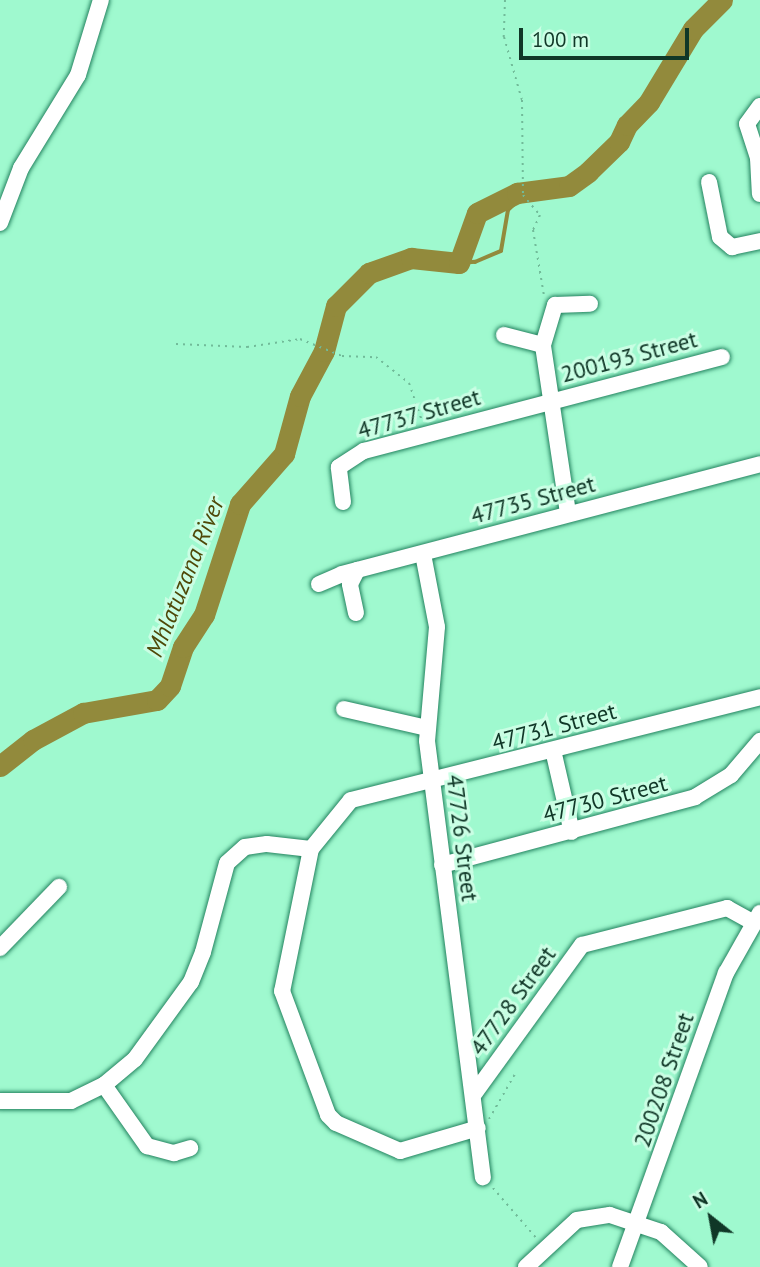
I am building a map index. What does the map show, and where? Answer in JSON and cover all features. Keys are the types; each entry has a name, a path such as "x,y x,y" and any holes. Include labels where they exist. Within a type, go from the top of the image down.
{"street":[{"path":"0,223 21,168 78,75 101,0"},
{"path":"760,106 743,129 758,158 760,194"},
{"path":"709,182 720,237 732,247 760,241"},
{"path":"568,513 548,402 543,345 553,308 564,303 590,304"},
{"path":"504,335 543,345"},
{"name":"200193 Street","path":"548,402 722,357"},
{"name":"47737 Street","path":"343,502 341,464 364,451 548,402"},
{"name":"47735 Street","path":"319,584 357,570 760,464"},
{"name":"47726 Street","path":"423,554 437,627 427,728 432,783 483,1177"},
{"path":"356,613 350,584 357,570"},
{"name":"47731 Street","path":"311,849 341,808 359,798 432,783 760,697"},
{"path":"344,709 427,728"},
{"name":"47730 Street","path":"442,865 695,797 732,775 760,741"},
{"path":"553,750 572,832"},
{"path":"0,1101 71,1101 104,1085 135,1059 180,1001 203,952 232,856 252,845 311,849 282,982 283,998 332,1120 384,1146 408,1150 479,1130"},
{"path":"0,948 59,887"},
{"name":"47728 Street","path":"474,1094 582,945 727,908 756,918"},
{"name":"200208 Street","path":"620,1267 726,973 756,918"},
{"path":"104,1085 147,1146 174,1153 190,1147"},
{"path":"526,1267 584,1217 610,1215 638,1222 677,1242 700,1267"}],"path":[{"path":"505,0 504,37 522,100 525,181 523,195 540,215 533,230 537,277 553,308"},
{"path":"176,344 247,347 300,339 336,355 365,355 393,368 409,383 421,420 431,433"},
{"path":"479,1130 515,1074"},
{"path":"483,1177 546,1249"}],"waterway":[{"name":"Mhlatuzana River","path":"0,766 33,740 83,713 157,700 170,686 183,647 204,615 240,504 284,454 300,396 324,351 336,306 369,273 411,258 459,263 477,213 517,193 569,186 588,172 619,142 627,125 649,102 693,29 722,0"},
{"path":"459,263 475,262 501,251 508,210 527,192"}]}
